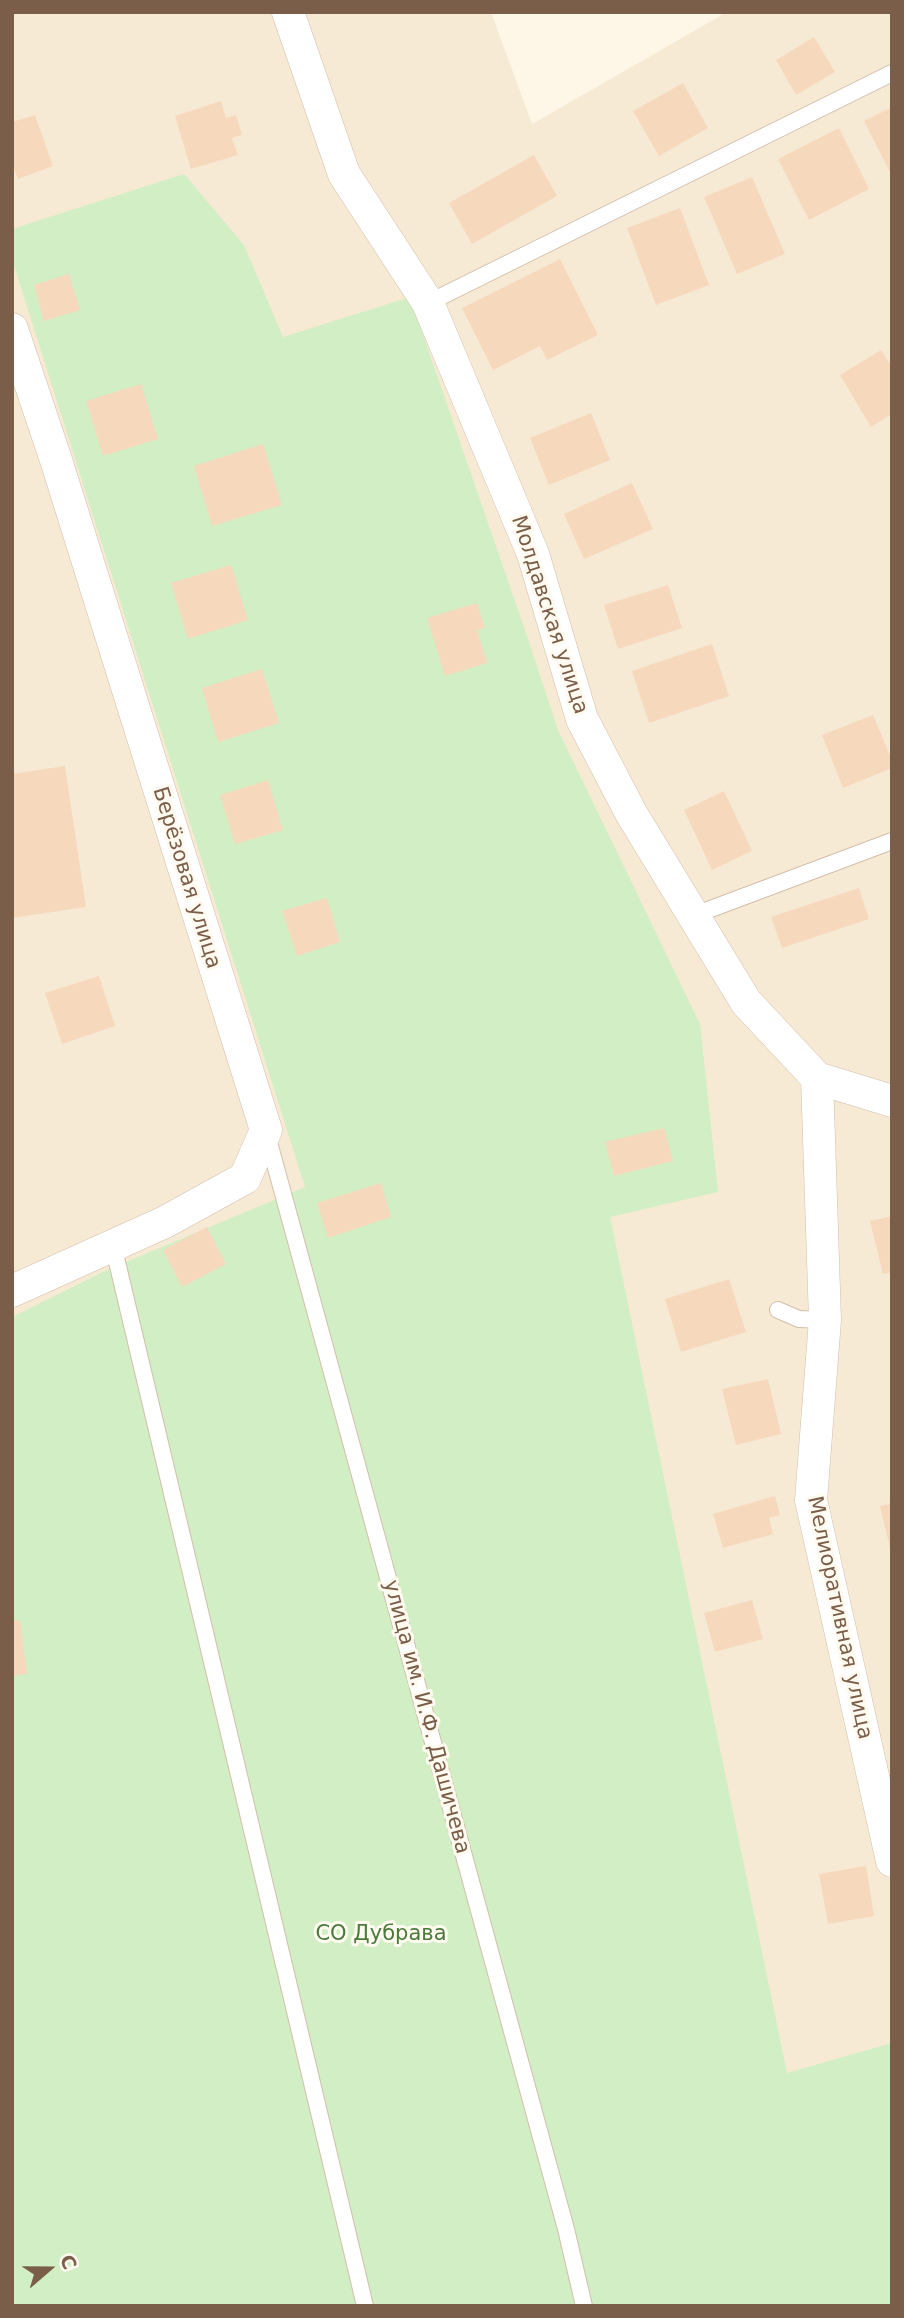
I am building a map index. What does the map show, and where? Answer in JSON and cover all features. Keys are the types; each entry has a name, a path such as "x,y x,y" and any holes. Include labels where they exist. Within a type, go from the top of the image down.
{"street":[{"name":"Молдавская улица","path":"288,12 344,174 428,303 533,554 582,719 631,813 746,1002 817,1078 892,1101"},
{"name":"Берёзовая улица","path":"12,329 56,460 266,1130"},
{"name":"Мелиоративная улица","path":"817,1078 825,1320 811,1500 892,1861"},
{"path":"12,1291 165,1222 245,1178 266,1130"}],"lane":[{"path":"428,303 892,73"},
{"path":"692,916 892,841"},
{"name":"улица им. И.Ф. Дашичева","path":"266,1130 566,2229 584,2306"},
{"path":"113,1245 365,2306"},
{"path":"778,1310 799,1320 825,1320"}],"shaded area":[{"path":"12,12 491,12 532,124 727,12 892,12 892,2306 12,2306"}],"green space":[{"name":"СО Дубрава","path":"184,174 244,245 283,337 410,297 558,730 700,1024 718,1192 610,1217 787,2073 892,2043 892,2306 12,2306 12,1317 107,1270 305,1187 12,259 12,229"}],"building":[{"path":"814,37 835,72 796,95 776,60"},
{"path":"683,83 708,128 659,156 633,111"},
{"path":"221,101 226,118 236,115 242,135 232,138 238,155 191,169 175,116"},
{"path":"892,107 892,176 864,121"},
{"path":"35,115 53,166 18,179 12,163 12,122"},
{"path":"839,128 869,189 809,220 778,159"},
{"path":"534,155 557,196 472,244 449,203"},
{"path":"752,177 785,254 737,274 704,197"},
{"path":"680,208 709,285 656,305 627,228"},
{"path":"560,259 598,335 547,360 540,346 493,370 462,308"},
{"path":"69,274 80,310 44,321 34,285"},
{"path":"881,350 892,367 892,414 871,427 840,375"},
{"path":"141,384 158,439 103,456 86,401"},
{"path":"591,413 610,460 549,485 530,438"},
{"path":"263,444 282,505 212,526 194,466"},
{"path":"632,483 653,529 584,559 564,514"},
{"path":"231,565 248,620 188,639 171,583"},
{"path":"668,585 682,628 618,649 604,605"},
{"path":"477,603 485,628 477,630 487,663 445,676 427,618"},
{"path":"712,644 729,696 649,723 632,671"},
{"path":"262,669 279,723 218,742 202,688"},
{"path":"873,715 892,760 892,768 843,788 822,735"},
{"path":"65,766 86,907 12,918 12,774"},
{"path":"268,780 283,830 235,844 220,795"},
{"path":"724,791 752,851 712,870 684,810"},
{"path":"859,888 869,919 782,948 771,917"},
{"path":"327,898 340,942 297,956 282,911"},
{"path":"99,976 115,1026 62,1044 45,993"},
{"path":"664,1128 673,1161 614,1176 605,1142"},
{"path":"381,1183 391,1217 328,1238 317,1203"},
{"path":"892,1216 892,1272 883,1274 870,1221"},
{"path":"207,1227 226,1264 182,1287 163,1250"},
{"path":"729,1279 746,1332 681,1352 665,1299"},
{"path":"768,1379 781,1434 736,1445 722,1389"},
{"path":"775,1496 780,1515 769,1518 773,1534 723,1548 713,1514"},
{"path":"892,1503 892,1552 891,1552 880,1506"},
{"path":"752,1600 763,1639 715,1652 704,1613"},
{"path":"20,1620 27,1674 12,1676 12,1621"},
{"path":"866,1866 874,1916 828,1924 819,1874"}]}
